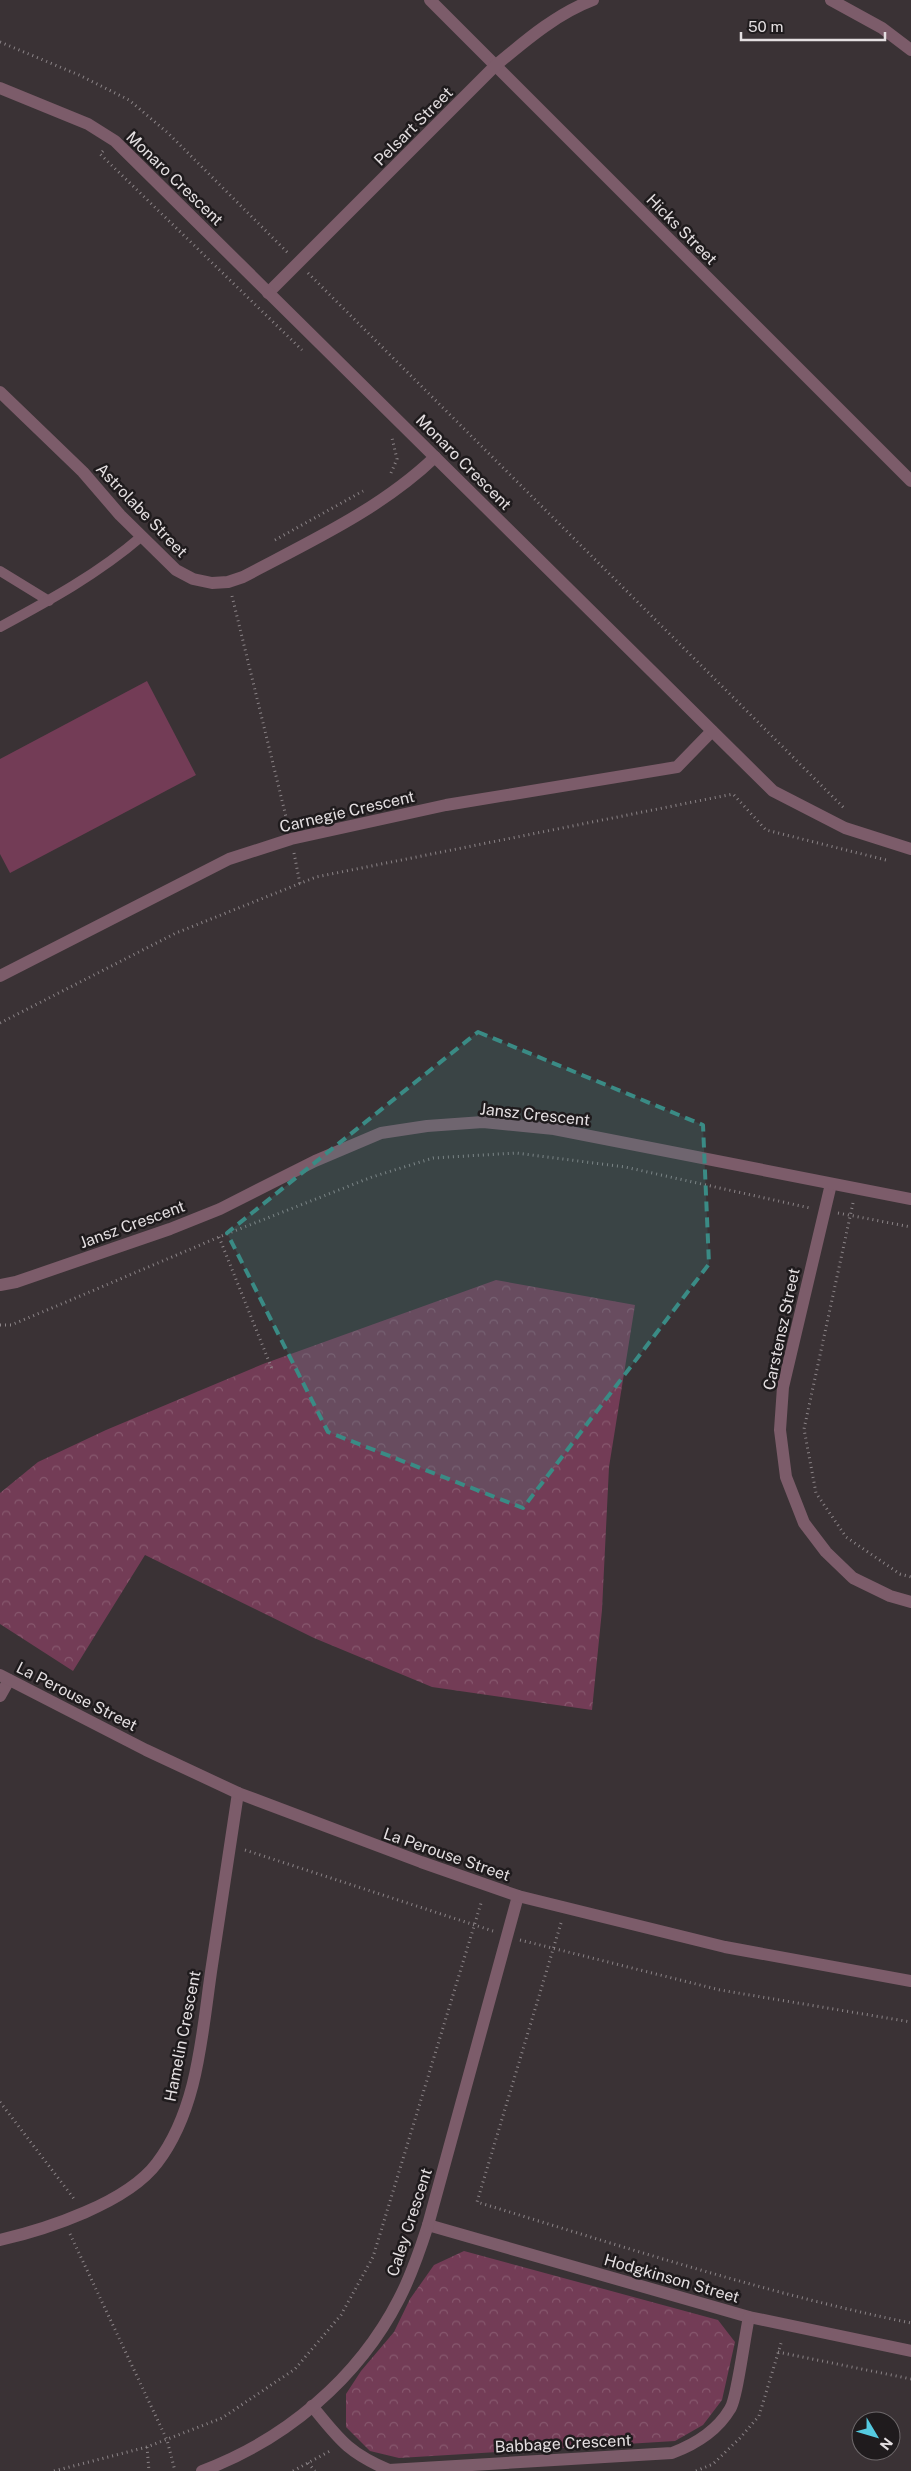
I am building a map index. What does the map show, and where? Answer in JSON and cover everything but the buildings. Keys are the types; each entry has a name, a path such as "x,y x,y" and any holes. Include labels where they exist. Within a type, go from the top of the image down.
{"street":[{"name":"Hicks Street","path":"430,0 911,482"},
{"name":"Pelsart Street","path":"268,293 495,66 531,35 580,5 593,0"},
{"path":"831,0 882,28 911,50"},
{"name":"Monaro Crescent","path":"0,88 88,124 115,141 773,791 845,828 911,849"},
{"name":"Astrolabe Street","path":"0,392 83,472 120,515 176,570 186,576 206,582 228,582 256,570 366,510 405,484 435,457"},
{"name":"Carnegie Crescent","path":"0,976 229,858 291,838 446,806 677,767 712,731"},
{"name":"Jansz Crescent","path":"0,1285 16,1282 170,1230 220,1209 315,1160 381,1133 426,1126 483,1122 554,1129 911,1199"},
{"name":"Carstensz Street","path":"831,1184 783,1387 780,1430 786,1477 804,1523 833,1558 853,1578 890,1596 911,1602"},
{"path":"0,1696 5,1677"},
{"name":"La Perouse Street","path":"5,1677 146,1750 238,1793 518,1896 725,1947 911,1980"},
{"name":"Hamelin Crescent","path":"0,2240 62,2221 98,2207 136,2182 157,2164 178,2130 191,2092 201,2043 238,1793"},
{"name":"Caley Crescent","path":"202,2471 233,2459 282,2431 312,2406 351,2369 376,2338 399,2299 416,2262 428,2224 518,1896"},
{"name":"Hodgkinson Street","path":"428,2224 749,2317 911,2351"},
{"name":"Babbage Crescent","path":"312,2406 343,2444 362,2459 389,2470 672,2453 693,2446 713,2429 732,2408 749,2317"}],"lane":[{"path":"0,627 49,601 109,563 142,536"},
{"path":"0,571 49,601"}],"path":[{"path":"0,42 79,75 129,100 168,133 850,814"},
{"path":"115,141 100,154 307,355"},
{"path":"385,432 392,439 397,459 389,476"},
{"path":"270,543 364,490"},
{"path":"228,582 291,838 300,884"},
{"path":"0,1023 176,933 316,877 733,794 766,830 892,861"},
{"path":"0,1324 11,1324 59,1306 219,1237 372,1177 433,1158 516,1154 625,1167 824,1211 911,1227"},
{"path":"856,1188 804,1429 816,1493 846,1538 900,1574 911,1576"},
{"path":"219,1237 272,1369"},
{"path":"230,1845 507,1936 553,1949 720,1990 911,2022"},
{"path":"244,1860 246,1850"},
{"path":"54,2471 148,2447 222,2418 295,2369 341,2315 373,2257 486,1885"},
{"path":"566,1908 477,2202 727,2278 830,2307 911,2323"},
{"path":"0,2102 84,2212"},
{"path":"62,2221 167,2440 175,2471"},
{"path":"69,2236 79,2232"},
{"path":"696,2471 713,2464 740,2438 759,2416 786,2325"},
{"path":"778,2352 911,2379"},
{"path":"293,2471 343,2444"},
{"path":"148,2447 149,2471"},
{"path":"308,2463 315,2471"}],"highlighted area":[{"path":"478,1032 703,1125 709,1264 523,1508 328,1432 227,1233"}],"green space":[{"path":"147,681 196,775 10,873 0,854 0,759"},
{"path":"496,1280 635,1305 609,1467 602,1610 592,1710 432,1687 314,1638 145,1555 73,1671 0,1624 0,1493 38,1462 106,1430 263,1364"},
{"path":"464,2251 718,2320 735,2342 722,2400 703,2425 675,2441 399,2458 370,2451 346,2427 346,2394 361,2371 394,2332 410,2299 434,2265"}]}
